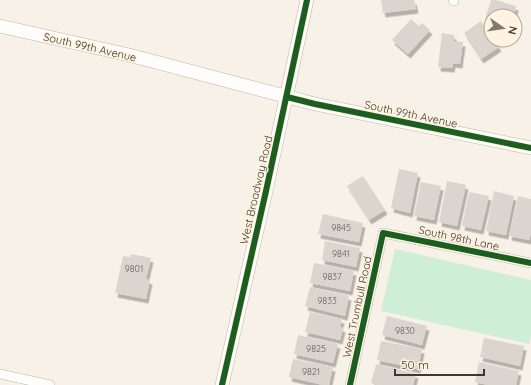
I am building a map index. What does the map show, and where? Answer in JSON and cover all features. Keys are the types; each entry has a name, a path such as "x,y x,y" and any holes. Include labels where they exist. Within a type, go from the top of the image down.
{"main road":[{"name":"West Broadway Road","path":"222,385 287,97 307,0"},
{"name":"South 99th Avenue","path":"0,26 129,56 287,97 531,148"}],"street":[{"name":"South 98th Lane","path":"384,232 531,263"},
{"name":"West Trumbull Road","path":"350,385 384,232"},
{"path":"0,374 50,385"}],"green space":[{"path":"395,249 531,280 531,336 529,344 381,311"}],"building":[{"path":"381,0 414,0 416,9 383,13"},
{"path":"491,0 516,6 516,8 488,8"},
{"path":"411,19 419,26 422,23 430,30 408,54 392,40"},
{"path":"481,21 483,24 483,48 498,48 481,59 464,33"},
{"path":"442,33 454,35 454,41 463,42 460,64 453,63 452,68 438,67"},
{"path":"399,169 418,173 410,213 391,208"},
{"path":"363,176 385,210 369,220 347,186"},
{"path":"447,181 466,185 457,226 439,222"},
{"path":"421,182 441,186 434,220 414,216"},
{"path":"494,191 514,196 506,235 486,231"},
{"path":"469,192 489,196 481,230 462,226"},
{"path":"518,196 531,199 531,233 529,240 509,236"},
{"path":"323,214 363,223 359,242 318,234"},
{"path":"325,241 360,248 356,267 322,260"},
{"path":"131,254 151,258 146,279 150,280 146,299 115,293 123,256 130,257"},
{"path":"314,263 354,271 350,291 310,283"},
{"path":"310,287 349,296 345,316 305,306"},
{"path":"310,312 342,319 340,327 343,328 340,340 305,332"},
{"path":"387,316 427,326 422,345 382,335"},
{"path":"298,335 338,344 333,363 294,354"},
{"path":"484,338 524,346 520,366 480,357"},
{"path":"381,341 422,349 418,369 377,360"},
{"path":"293,359 333,367 329,385 289,377"},
{"path":"479,362 519,371 516,385 488,385 475,382"},
{"path":"376,364 416,374 413,385 378,385 371,383"}],"cycle path":[{"path":"222,385 307,0"},
{"path":"287,97 531,148"},
{"path":"350,385 383,233 531,263"}]}
